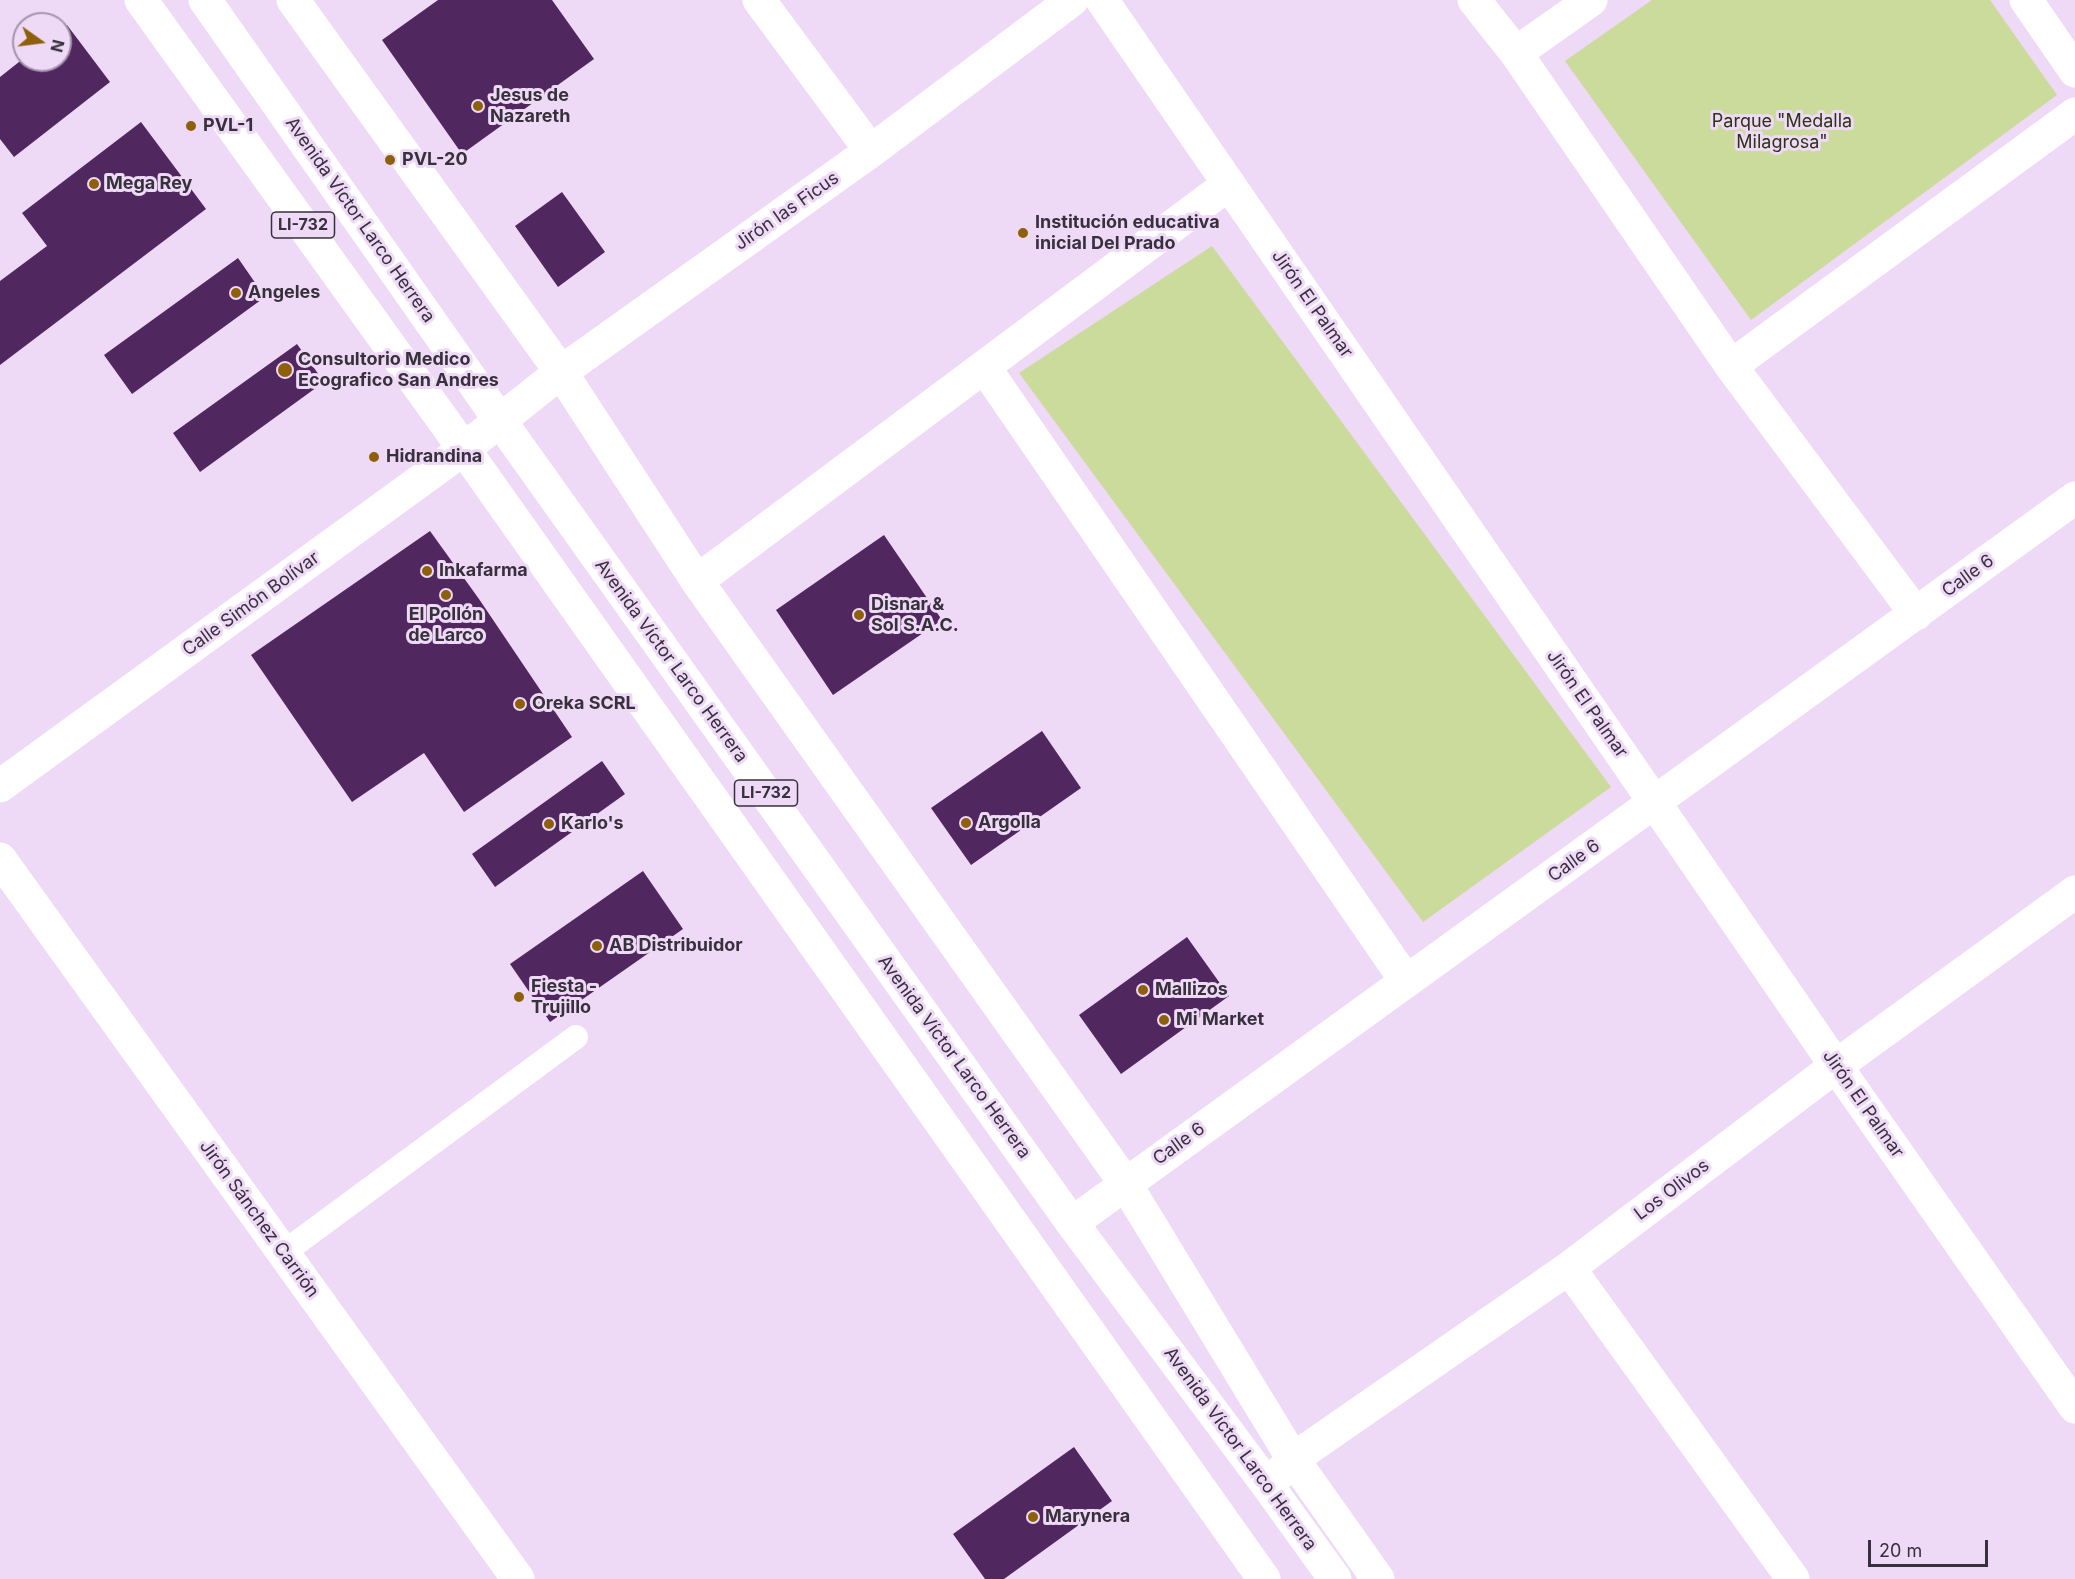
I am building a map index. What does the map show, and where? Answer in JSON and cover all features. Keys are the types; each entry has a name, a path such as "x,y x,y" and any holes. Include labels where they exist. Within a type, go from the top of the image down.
{"street":[{"name":"LI-732","path":"141,0 464,449 1264,1579"},
{"name":"Avenida Víctor Larco Herrera","path":"205,0 501,422 1072,1222 1335,1579"},
{"name":"Avenida Víctor Larco Herrera","path":"293,0 561,372 697,581 1125,1183 1293,1460 1378,1579"},
{"path":"759,0 871,151"},
{"name":"Jirón las Ficus","path":"501,422 561,372 871,151 1072,0"},
{"name":"Jirón El Palmar","path":"1102,0 1836,1066 2075,1407"},
{"path":"1474,0 1516,53 1731,366 1916,614"},
{"path":"1516,53 1591,0"},
{"path":"2026,0 2075,71"},
{"path":"1731,366 2075,114"},
{"path":"697,581 1229,184"},
{"path":"985,368 1407,981"},
{"name":"Calle Simón Bolívar","path":"0,786 501,422"},
{"name":"Calle 6","path":"1072,1222 2075,498"},
{"name":"Jirón Sánchez Carrión","path":"0,859 518,1579"},
{"name":"Los Olivos","path":"1268,1486 1293,1460 1569,1268 1836,1066 2075,892"},
{"path":"1569,1268 1793,1579"}],"lane":[{"path":"283,1253 576,1037"}],"green space":[{"name":"Parque \"Medalla Milagrosa\"","path":"1652,0 1990,0 2057,95 1751,320 1565,61"},
{"path":"1212,246 1611,787 1423,922 1019,373"}],"building":[{"name":"Jesus de Nazareth","path":"438,0 552,0 594,59 462,154 382,40"},
{"path":"72,32 110,82 14,157 0,139 0,77 12,68 12,72 72,72"},
{"path":"141,122 206,209 0,365 0,281 47,246 22,213"},
{"path":"562,192 605,252 558,287 515,226"},
{"path":"238,258 265,297 132,394 104,355"},
{"path":"297,344 324,382 200,472 173,433"},
{"path":"430,531 572,737 464,812 424,753 352,802 251,655"},
{"name":"Disnar & Sol S.A.C.","path":"884,535 942,620 833,695 776,610"},
{"path":"1042,731 1081,788 971,865 931,808"},
{"name":"Karlo's","path":"602,761 625,794 495,887 472,854"},
{"name":"AB Distribuidor","path":"643,871 683,929 550,1022 510,964"},
{"path":"1187,937 1229,996 1121,1074 1079,1015"},
{"name":"Marynera","path":"1074,1447 1112,1501 1004,1579 985,1579 953,1534"}],"place":[{"name":"Jesus de Nazareth","path":"478,106"},
{"name":"PVL-1","path":"191,126"},
{"name":"PVL-20","path":"390,160"},
{"name":"Mega Rey","path":"94,184"},
{"name":"Institución educativa inicial Del Prado","path":"1023,233"},
{"name":"Angeles","path":"236,293"},
{"name":"Consultorio Medico Ecografico San Andres","path":"285,370"},
{"name":"Hidrandina","path":"374,457"},
{"name":"Inkafarma","path":"427,571"},
{"name":"El Pollón de Larco","path":"446,595"},
{"name":"Disnar & Sol S.A.C.","path":"859,615"},
{"name":"Oreka SCRL","path":"520,704"},
{"name":"Argolla","path":"966,823"},
{"name":"Karlo's","path":"549,824"},
{"name":"AB Distribuidor","path":"597,946"},
{"name":"Mallizos","path":"1143,990"},
{"name":"Fiesta - Trujillo","path":"519,997"},
{"name":"Mi Market","path":"1164,1020"},
{"name":"Marynera","path":"1033,1517"}]}
